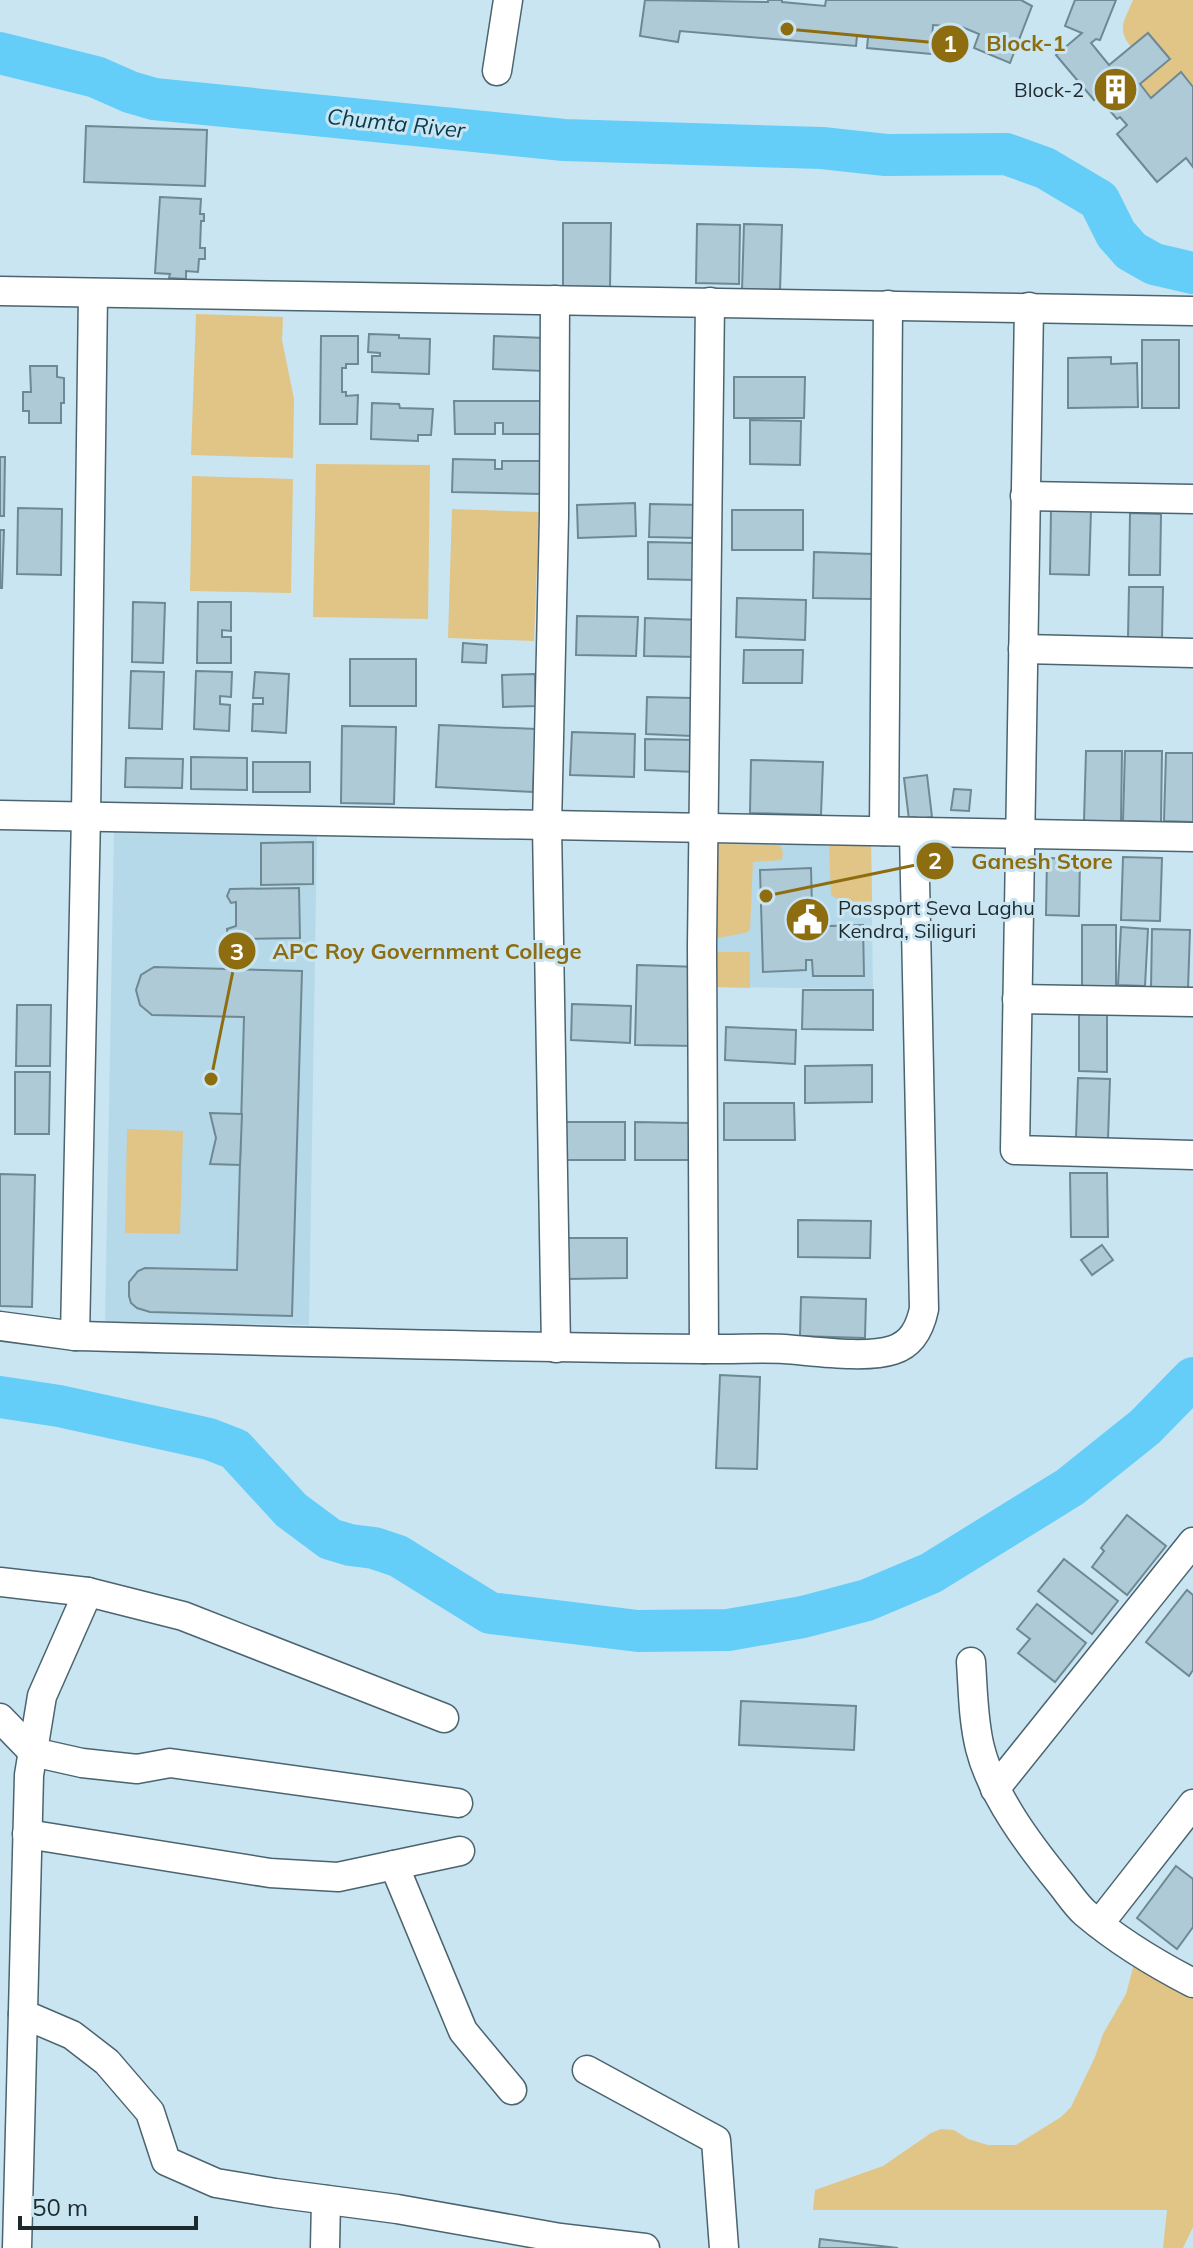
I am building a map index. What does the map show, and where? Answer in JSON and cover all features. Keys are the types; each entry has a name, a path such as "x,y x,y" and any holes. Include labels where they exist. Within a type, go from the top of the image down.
{"street":[{"path":"497,71 508,0"},
{"path":"0,291 1193,311"},
{"path":"75,1336 93,293"},
{"path":"555,300 547,826 556,1348"},
{"path":"704,1349 702,946 710,302"},
{"path":"884,831 888,305"},
{"path":"1029,307 1015,1150 1193,1155"},
{"path":"1025,496 1193,499"},
{"path":"1023,649 1193,653"},
{"path":"0,815 1193,837"},
{"path":"0,1326 75,1336 556,1348 880,1352 903,1345 914,1336 921,1324 924,1309 914,832"},
{"path":"1017,999 1193,1002"},
{"path":"995,1789 1193,1542"},
{"path":"0,1582 88,1592 183,1616 444,1718"},
{"path":"17,2248 29,1775 42,1696 88,1592"},
{"path":"971,1662 980,1748 995,1789 1050,1871 1082,1910 1099,1924 1193,1983"},
{"path":"0,1718 33,1752 82,1763 137,1769 170,1763 458,1803"},
{"path":"1099,1924 1193,1804"},
{"path":"27,1834 270,1873 338,1877 460,1851"},
{"path":"394,1865 463,2031 512,2090"},
{"path":"23,2014 72,2035 107,2062 150,2112 166,2161 216,2183 397,2209 560,2238 645,2248"},
{"path":"587,2070 716,2140 724,2248"},
{"path":"325,2248 326,2200"}],"shaded area":[{"path":"1133,0 1193,0 1193,87 1181,73 1151,98 1140,84 1170,58 1148,33 1131,47 1126,40 1123,24"},
{"path":"196,314 283,317 282,340 294,399 293,458 191,455"},
{"path":"316,464 430,465 428,619 313,617"},
{"path":"192,476 293,479 291,593 190,591"},
{"path":"452,509 539,512 534,641 448,638"},
{"path":"114,832 317,835 309,1325 105,1322"},
{"path":"717,844 871,846 873,989 717,987"},
{"path":"717,844 780,845 783,853 782,860 753,862 750,930 717,938"},
{"path":"829,846 871,846 872,901 841,901 831,895"},
{"path":"717,952 750,952 750,988 717,987"},
{"path":"127,1129 183,1131 180,1234 125,1233"},
{"path":"1134,1964 1162,1983 1193,1997 1193,2227 1183,2248 1163,2248 1167,2210 813,2210 815,2190 883,2166 941,2129 954,2130 968,2139 988,2145 1016,2145 1061,2117 1071,2107 1103,2034 1126,1994"}],"building":[{"path":"645,0 782,0 825,6 826,0 1021,0 1032,6 1010,63 974,48 979,34 962,27 933,25 931,54 867,48 868,37 857,36 856,46 680,31 678,42 640,36"},
{"name":"Block-2","path":"1075,0 1116,0 1100,40 1091,43 1109,65 1148,33 1170,59 1140,84 1151,98 1181,72 1193,87 1193,167 1186,158 1157,182 1117,134 1127,125 1104,104 1107,101 1101,94 1094,100 1056,55 1082,33 1065,26"},
{"path":"86,126 207,130 205,186 84,182"},
{"path":"160,197 201,199 200,214 204,214 204,221 201,221 200,248 205,248 205,259 199,259 198,272 186,271 186,279 155,273"},
{"path":"563,223 611,223 610,288 563,288"},
{"path":"697,224 740,225 739,284 696,283"},
{"path":"744,224 782,225 780,291 742,290"},
{"path":"369,334 430,339 429,374 372,372 372,356 380,356 380,353 368,352"},
{"path":"321,336 358,336 358,364 346,364 346,368 342,368 342,392 346,392 346,396 358,395 357,424 320,424"},
{"path":"494,336 545,338 543,371 493,369"},
{"path":"1142,340 1179,340 1179,408 1142,408"},
{"path":"1111,357 1111,364 1137,363 1138,407 1068,408 1068,358"},
{"path":"30,366 57,366 57,377 64,378 61,423 29,423 29,411 23,411 23,392 31,392"},
{"path":"734,377 805,377 804,418 734,418"},
{"path":"454,401 542,401 542,434 503,434 503,423 495,423 495,434 455,434"},
{"path":"372,403 433,409 431,435 418,435 418,441 371,439"},
{"path":"750,420 801,421 800,465 750,464"},
{"path":"0,457 5,457 4,516 0,516"},
{"path":"453,459 495,460 495,469 502,469 502,461 542,461 541,494 452,492"},
{"path":"635,503 636,536 578,538 577,505"},
{"path":"650,504 702,505 701,538 649,537"},
{"path":"18,508 62,509 61,575 17,574"},
{"path":"1051,509 1091,510 1089,575 1050,574"},
{"path":"732,510 803,510 803,550 732,550"},
{"path":"1130,513 1161,514 1160,575 1129,575"},
{"path":"0,530 4,530 2,588 0,588"},
{"path":"648,542 698,543 697,580 648,579"},
{"path":"814,552 874,554 873,599 813,598"},
{"path":"1129,587 1163,587 1162,639 1128,638"},
{"path":"737,598 806,600 805,640 736,637"},
{"path":"133,602 165,603 163,663 132,662"},
{"path":"198,602 231,602 231,631 222,630 222,637 231,637 231,663 197,663"},
{"path":"577,616 638,617 636,656 576,655"},
{"path":"645,618 701,620 700,657 644,656"},
{"path":"463,643 487,645 486,663 462,662"},
{"path":"744,650 803,650 802,683 743,683"},
{"path":"350,659 416,659 416,706 350,706"},
{"path":"131,671 164,672 162,729 129,728"},
{"path":"196,671 232,672 231,697 220,696 220,704 230,705 229,731 194,729"},
{"path":"255,672 289,674 286,733 252,731 253,704 263,704 263,698 253,698"},
{"path":"535,674 536,706 503,707 502,675"},
{"path":"647,697 693,698 692,736 646,734"},
{"path":"439,725 536,729 533,792 436,787"},
{"path":"342,726 396,727 394,804 341,803"},
{"path":"572,732 635,734 634,777 570,775"},
{"path":"645,739 697,740 696,772 645,770"},
{"path":"1086,751 1122,751 1121,822 1084,821"},
{"path":"1125,751 1162,751 1161,822 1123,821"},
{"path":"1166,753 1193,753 1193,822 1164,821"},
{"path":"191,757 247,758 247,790 191,789"},
{"path":"126,758 183,759 182,788 125,787"},
{"path":"751,760 823,762 821,815 750,813"},
{"path":"253,762 310,762 310,792 253,792"},
{"path":"927,775 932,817 909,820 904,778"},
{"path":"954,789 971,790 969,811 951,810"},
{"path":"313,842 313,884 261,885 261,843"},
{"path":"1123,857 1162,858 1160,921 1121,920"},
{"path":"1047,858 1080,859 1079,916 1046,915"},
{"path":"811,868 812,909 825,914 829,926 863,925 864,976 813,976 812,960 806,960 806,970 763,972 760,870"},
{"path":"299,888 300,938 228,937 227,929 236,926 236,902 231,903 227,896 230,889"},
{"path":"1082,925 1116,925 1116,987 1082,988"},
{"path":"1121,927 1148,929 1145,986 1118,985"},
{"path":"1152,929 1190,930 1188,990 1151,989"},
{"path":"637,965 699,967 696,1046 635,1045"},
{"path":"154,967 302,971 292,1316 150,1312 131,1303 129,1282 145,1268 237,1270 244,1017 152,1015 140,1005 136,990 141,975"},
{"path":"803,990 873,990 873,1030 802,1029"},
{"path":"572,1004 631,1006 630,1043 571,1040"},
{"path":"17,1005 51,1005 50,1066 16,1066"},
{"path":"1079,1014 1107,1015 1107,1072 1079,1071"},
{"path":"726,1027 796,1030 795,1064 725,1060"},
{"path":"872,1065 872,1102 805,1103 805,1066"},
{"path":"15,1072 50,1072 49,1134 15,1134"},
{"path":"1078,1078 1110,1079 1108,1139 1076,1138"},
{"path":"724,1103 794,1103 795,1140 724,1140"},
{"path":"210,1113 242,1114 240,1165 210,1164 216,1138"},
{"path":"564,1122 625,1122 625,1160 564,1160"},
{"path":"635,1122 690,1123 690,1160 635,1160"},
{"path":"1070,1173 1107,1173 1108,1237 1071,1237"},
{"path":"0,1174 35,1175 32,1307 0,1306"},
{"path":"798,1220 871,1221 870,1258 798,1257"},
{"path":"567,1238 627,1238 627,1278 567,1279"},
{"path":"1102,1245 1113,1260 1092,1275 1081,1260"},
{"path":"801,1297 866,1299 865,1338 800,1336"},
{"path":"720,1375 760,1377 757,1469 716,1468"},
{"path":"1127,1515 1166,1546 1127,1595 1092,1567 1104,1551 1101,1548"},
{"path":"1064,1559 1118,1601 1092,1634 1038,1591"},
{"path":"1187,1590 1193,1595 1193,1670 1189,1676 1146,1642"},
{"path":"1037,1604 1086,1643 1055,1682 1018,1653 1030,1639 1017,1629"},
{"path":"741,1701 856,1706 854,1750 739,1745"},
{"path":"1176,1866 1193,1879 1193,1927 1177,1949 1137,1918"},
{"path":"820,2239 898,2248 819,2248"}],"waterway":[{"name":"Chumta River","path":"0,53 96,77 154,99 564,140 822,148 886,155 1006,154 1045,168 1099,200 1116,234 1131,251 1154,264 1193,273"},
{"path":"0,1397 59,1406 178,1432 235,1449 291,1510 330,1539 398,1556 490,1613 638,1631 728,1630 803,1617 867,1600 931,1573 1070,1487 1145,1427 1193,1378"}],"place":[{"name":"Block-1","path":"787,29"},
{"name":"Block-2","path":"1115,90"},
{"name":"Ganesh Store","path":"766,896"},
{"name":"Passport Seva Laghu Kendra, Siliguri","path":"807,920"},
{"name":"APC Roy Government College","path":"211,1079"}]}
